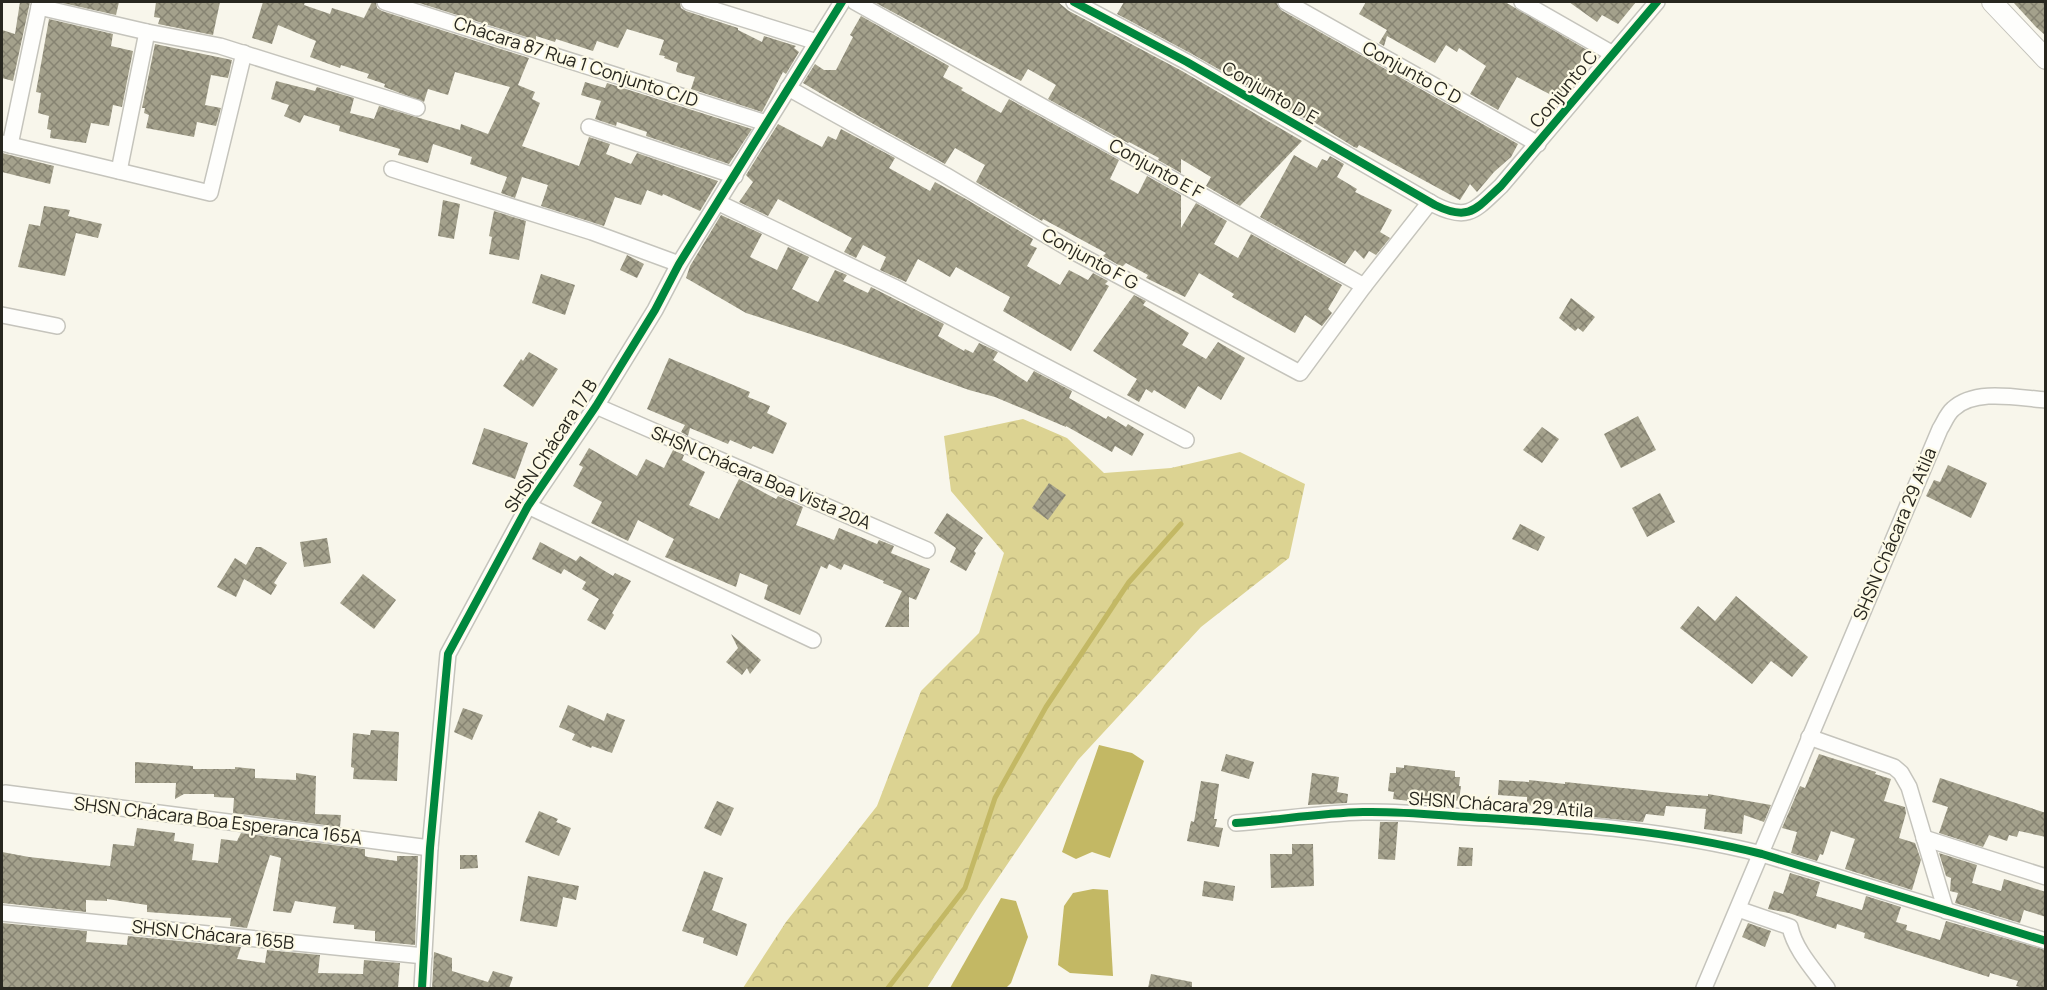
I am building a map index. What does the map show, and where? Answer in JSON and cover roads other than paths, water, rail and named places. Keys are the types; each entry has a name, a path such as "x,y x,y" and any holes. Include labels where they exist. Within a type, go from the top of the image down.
{"street":[{"name":"Chácara 87 Rua 1 Conjunto C/D","path":"385,2 766,123"},
{"path":"689,2 817,42"},
{"name":"SHSN Chácara 17 B","path":"422,988 430,848 448,654 528,506 596,406 655,310 679,264 842,2"},
{"name":"Conjunto E F","path":"855,2 1364,286"},
{"name":"Conjunto D E","path":"1074,2 1187,62 1450,212"},
{"name":"Conjunto C D","path":"1287,2 1538,144"},
{"path":"1522,2 1612,54"},
{"name":"Conjunto C","path":"1450,212 1466,213 1475,209 1501,186 1657,2"},
{"path":"1992,2 2046,59"},
{"path":"244,53 210,193 6,144 40,4 147,32 220,46 244,53 417,108"},
{"path":"119,171 147,32"},
{"name":"Conjunto F G","path":"788,88 945,175 1078,254 1300,373 1364,286"},
{"path":"589,127 735,176"},
{"path":"392,170 592,232 679,264"},
{"path":"1364,286 1430,202"},
{"path":"719,203 894,287 1186,440"},
{"path":"2,315 57,326"},
{"name":"SHSN Chácara 29 Atila","path":"1704,988 1940,429 1952,410 1964,401 1985,396 2046,400"},
{"name":"SHSN Chácara Boa Vista 20A","path":"596,406 927,550"},
{"path":"528,506 813,640"},
{"path":"1809,737 1894,767 1901,773 1909,787 1946,911"},
{"name":"SHSN Chácara Boa Esperanca 165A","path":"5,794 430,848"},
{"name":"SHSN Chácara 29 Atila","path":"1236,824 1363,812 1444,816 1616,828 1716,842 1762,854"},
{"path":"1924,838 2046,877"},
{"path":"1762,854 2046,941"},
{"path":"1738,909 1790,927 1800,951 1827,988"},
{"name":"SHSN Chácara 165B","path":"2,913 424,956"}],"waterway":[{"path":"888,988 965,888 995,798 1046,707 1129,582 1181,524"}]}
